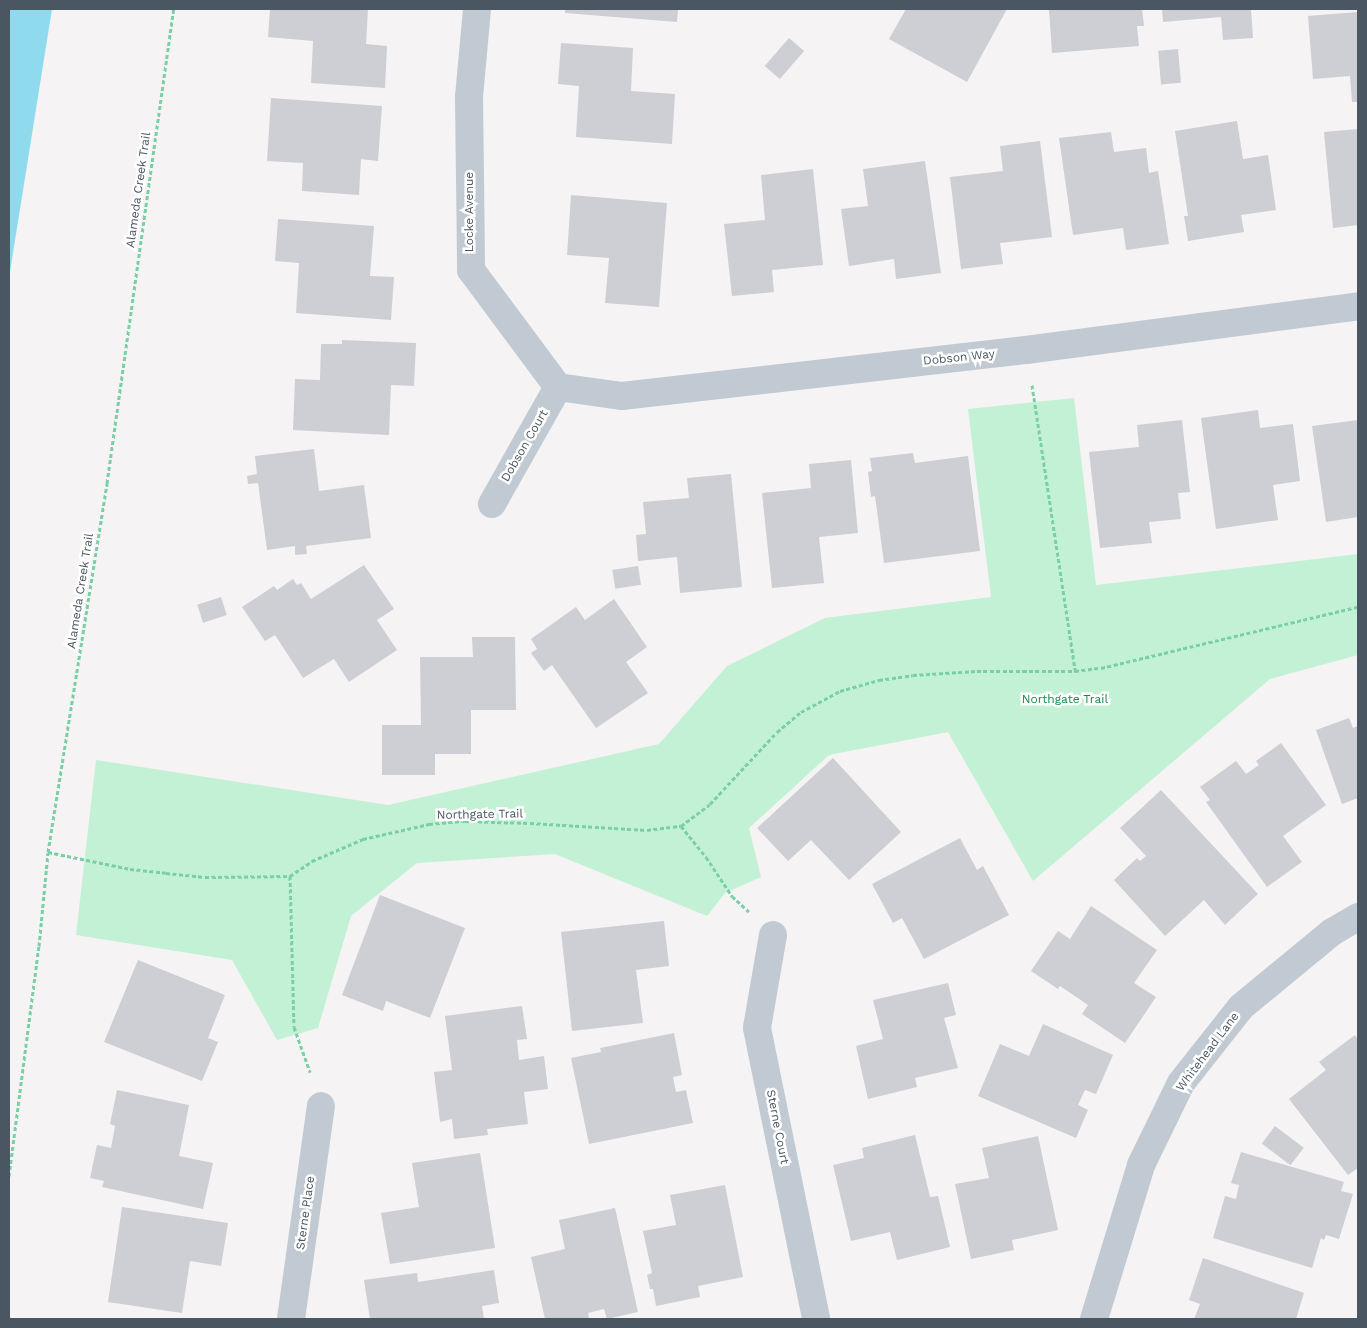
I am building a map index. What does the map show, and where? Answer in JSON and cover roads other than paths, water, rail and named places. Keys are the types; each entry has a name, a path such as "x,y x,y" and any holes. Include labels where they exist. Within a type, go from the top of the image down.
{"street":[{"name":"Locke Avenue","path":"477,9 469,97 471,270 558,387"},
{"name":"Dobson Way","path":"558,387 622,396 1026,350 1358,306"},
{"name":"Dobson Court","path":"492,504 558,387"},
{"name":"Whitehead Lane","path":"1094,1319 1141,1166 1181,1084 1241,1007 1332,932 1358,917"},
{"name":"Sterne Court","path":"773,935 757,1028 816,1319"},
{"name":"Sterne Place","path":"291,1319 321,1106"}],"water":[{"path":"9,9 52,9 9,278"}],"park label":[{"name":"Northgate Trail","path":"1065,700"}]}
